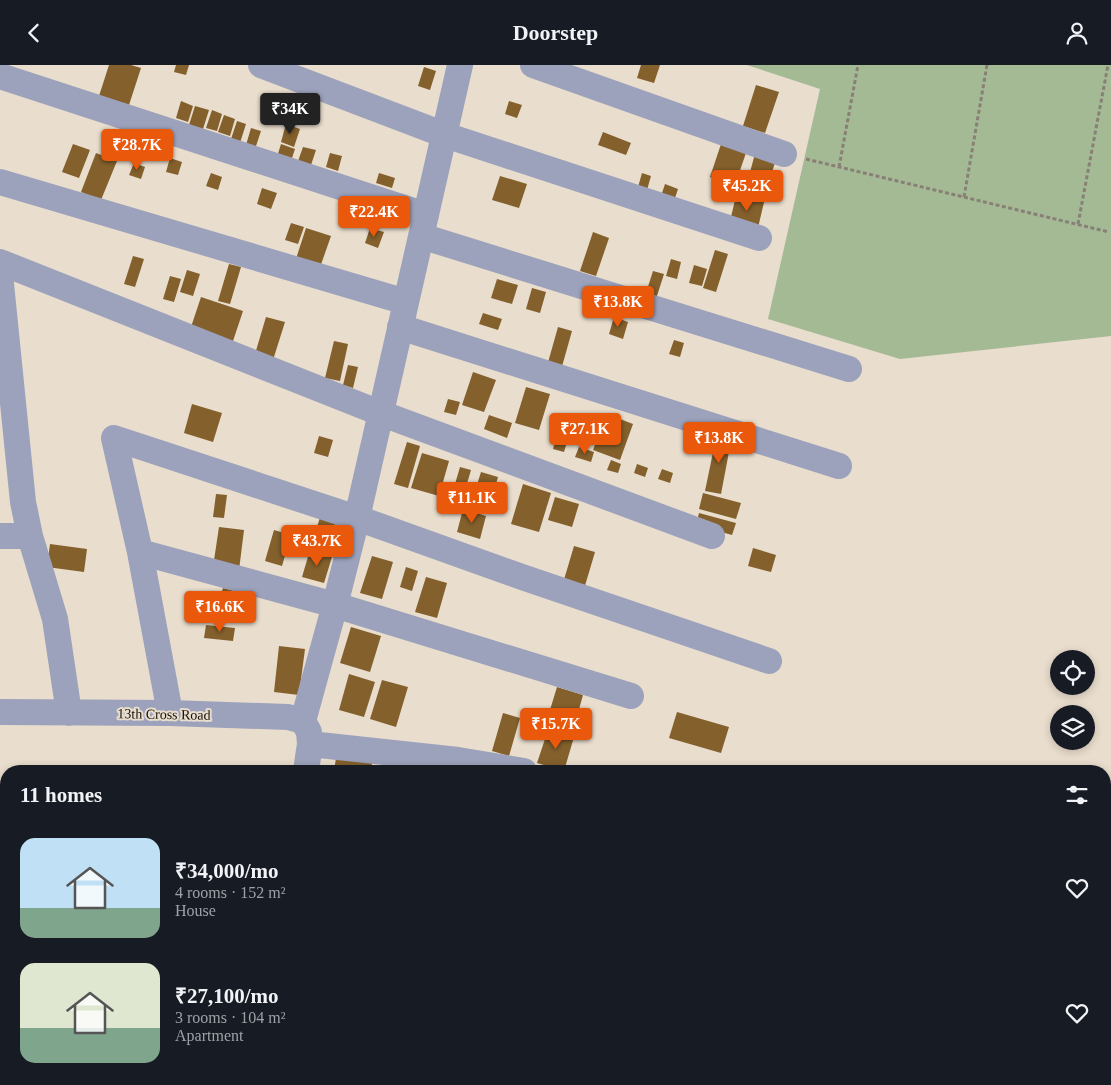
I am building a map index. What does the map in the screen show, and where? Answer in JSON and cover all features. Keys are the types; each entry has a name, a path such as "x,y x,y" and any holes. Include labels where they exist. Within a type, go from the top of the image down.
{"street":[{"path":"261,65 445,135 759,238"},
{"path":"306,765 306,733 460,65"},
{"path":"533,65 784,154"},
{"path":"0,76 423,225 849,369"},
{"path":"0,182 406,302"},
{"path":"0,263 380,413 712,537"},
{"path":"0,274 7,418 30,536 55,619 70,713"},
{"path":"400,327 839,466"},
{"path":"170,713 140,552 114,438 357,518 522,577 769,661"},
{"path":"0,536 30,536"},
{"path":"140,552 335,605 631,695"},
{"name":"13th Cross Road","path":"0,712 170,713 288,717 306,733 452,765"}],"path":[{"path":"839,167 858,65"},
{"path":"964,197 987,65"},
{"path":"1078,224 1108,65"},
{"path":"784,154 1110,232"}],"green space":[{"path":"747,65 1111,65 1111,336 900,359 768,319 820,89"}],"building":[{"path":"109,65 131,65 141,68 129,105 99,96"},
{"path":"176,65 189,65 186,75 174,72"},
{"path":"641,65 660,65 654,83 637,78"},
{"path":"424,67 436,71 430,90 418,86"},
{"path":"756,85 779,92 765,133 743,126"},
{"path":"181,101 193,106 188,122 176,118"},
{"path":"509,101 522,105 517,118 505,114"},
{"path":"195,106 209,110 203,129 189,125"},
{"path":"212,110 222,114 217,131 206,128"},
{"path":"224,115 235,119 230,136 218,132"},
{"path":"237,121 246,124 239,146 230,142"},
{"path":"286,124 300,129 294,147 281,142"},
{"path":"251,128 261,131 255,149 246,145"},
{"path":"603,132 631,143 626,155 598,145"},
{"path":"722,141 747,150 735,185 710,177"},
{"path":"73,144 90,150 79,178 62,172"},
{"path":"281,144 295,149 290,164 276,160"},
{"path":"303,147 316,150 310,168 297,164"},
{"path":"756,150 777,156 766,192 746,187"},
{"path":"96,153 117,161 101,200 81,192"},
{"path":"330,153 342,156 338,171 326,167"},
{"path":"170,158 182,162 178,175 166,172"},
{"path":"134,163 145,167 141,179 129,175"},
{"path":"211,173 222,177 218,190 206,186"},
{"path":"379,173 395,178 392,188 376,183"},
{"path":"642,173 651,176 647,190 638,187"},
{"path":"500,176 527,184 519,208 492,200"},
{"path":"665,184 678,189 674,201 661,196"},
{"path":"262,188 277,193 271,209 257,204"},
{"path":"737,192 765,198 757,232 729,225"},
{"path":"291,223 304,227 298,244 285,240"},
{"path":"306,228 331,236 318,273 294,265"},
{"path":"370,228 384,232 378,248 365,243"},
{"path":"593,232 609,238 596,276 580,271"},
{"path":"715,250 728,254 716,292 703,288"},
{"path":"133,256 144,259 135,287 124,284"},
{"path":"671,259 681,262 677,279 666,276"},
{"path":"229,264 241,267 230,304 218,301"},
{"path":"694,265 707,269 702,286 689,283"},
{"path":"187,270 200,274 193,296 180,292"},
{"path":"653,271 664,274 656,299 645,296"},
{"path":"170,276 181,279 174,302 163,299"},
{"path":"497,279 518,285 512,304 491,298"},
{"path":"532,288 546,292 540,313 526,309"},
{"path":"201,297 243,311 231,347 189,333"},
{"path":"483,313 502,319 498,330 479,324"},
{"path":"266,317 285,322 273,360 255,354"},
{"path":"614,317 628,322 623,339 609,334"},
{"path":"558,327 572,331 561,370 547,366"},
{"path":"674,340 684,343 680,357 669,354"},
{"path":"334,341 348,344 340,381 325,378"},
{"path":"348,365 358,367 353,388 343,385"},
{"path":"473,372 496,380 484,412 462,405"},
{"path":"526,387 550,394 539,430 515,423"},
{"path":"448,399 460,402 456,415 444,412"},
{"path":"192,404 222,413 213,442 184,433"},
{"path":"607,414 633,424 620,460 593,450"},
{"path":"489,415 512,423 507,438 484,429"},
{"path":"717,433 732,436 721,494 705,491"},
{"path":"319,436 333,440 328,457 314,453"},
{"path":"556,438 567,442 564,452 553,449"},
{"path":"407,442 420,446 408,488 394,484"},
{"path":"579,447 594,452 591,462 575,457"},
{"path":"422,453 449,461 439,496 411,488"},
{"path":"611,460 621,464 618,473 607,470"},
{"path":"637,464 648,468 645,477 634,473"},
{"path":"460,467 471,470 466,487 455,484"},
{"path":"662,469 673,473 670,483 658,479"},
{"path":"481,472 498,477 488,513 470,507"},
{"path":"523,484 551,493 539,532 511,524"},
{"path":"703,493 741,503 736,519 699,509"},
{"path":"216,494 227,495 224,518 213,517"},
{"path":"555,497 579,504 572,527 548,520"},
{"path":"463,509 486,516 480,539 457,532"},
{"path":"699,513 736,523 732,535 696,525"},
{"path":"321,514 337,519 333,532 317,527"},
{"path":"219,527 244,530 239,570 213,567"},
{"path":"274,530 291,535 282,566 265,561"},
{"path":"50,544 87,549 84,572 47,567"},
{"path":"574,546 595,552 584,589 563,583"},
{"path":"753,548 776,555 771,572 748,566"},
{"path":"310,550 332,557 324,583 302,577"},
{"path":"372,556 393,562 382,599 360,593"},
{"path":"406,567 418,571 412,591 400,587"},
{"path":"426,577 447,583 437,618 415,612"},
{"path":"223,588 234,591 231,600 220,597"},
{"path":"206,625 235,628 233,641 204,638"},
{"path":"351,627 381,636 370,672 340,663"},
{"path":"279,646 305,649 299,695 274,692"},
{"path":"349,674 375,682 364,717 339,710"},
{"path":"382,680 408,687 396,727 370,719"},
{"path":"557,687 583,695 573,731 546,723"},
{"path":"677,712 729,727 721,753 669,738"},
{"path":"503,713 520,718 509,756 492,751"},
{"path":"548,730 574,737 566,765 544,765 537,763"},
{"path":"336,758 372,763 372,765 335,765"}]}
